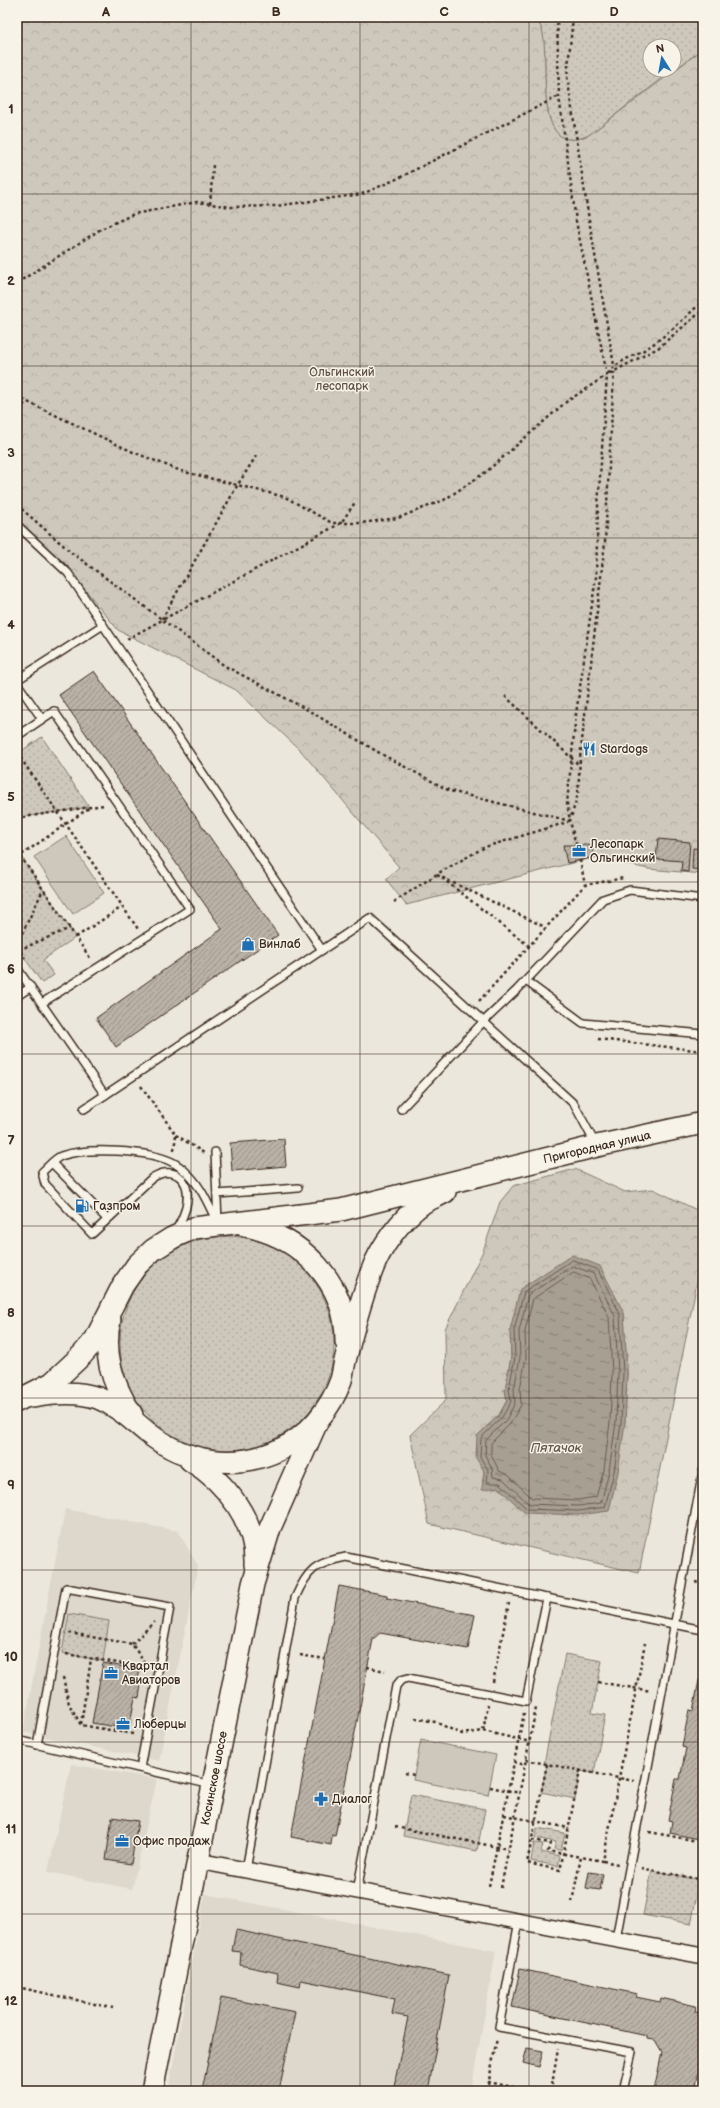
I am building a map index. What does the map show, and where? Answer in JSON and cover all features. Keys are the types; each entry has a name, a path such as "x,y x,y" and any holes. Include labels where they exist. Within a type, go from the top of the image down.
{"main road":[{"name":"Пригородная улица","path":"492,1174 596,1146 703,1124"},
{"path":"17,1402 52,1382 68,1369 95,1340 114,1305 122,1285 137,1265 153,1250 172,1238 194,1228 218,1224 341,1210 492,1174"},
{"path":"17,1402 48,1394 83,1394 113,1405 149,1434 169,1447 190,1457 213,1462 260,1458 281,1449 301,1437 317,1422 332,1401 341,1380 346,1357 371,1272 386,1242 423,1204 450,1190 492,1174"},
{"path":"218,1224 241,1225 263,1229 285,1239 311,1258 321,1269 333,1289 342,1310 346,1333 346,1357"},
{"path":"114,1305 108,1328 108,1351 112,1376 125,1405 133,1417 149,1434"},
{"name":"Косинское шоссе","path":"152,2091 253,1584 270,1528 317,1422"},
{"name":"Косинское шоссе","path":"169,1447 202,1467 218,1480 243,1516 254,1547 253,1584"}],"street":[{"path":"198,1861 703,1956"}],"lane":[{"path":"17,525 68,573 322,950"},
{"path":"17,680 103,625"},
{"path":"17,683 42,719"},
{"path":"17,736 54,711 190,909 42,1004"},
{"path":"401,1109 483,1022 526,981 603,899 630,890 703,899"},
{"path":"84,1109 370,918 574,1104 596,1146"},
{"path":"17,968 106,1095"},
{"path":"526,981 583,1023 703,1034"},
{"path":"17,996 31,987"},
{"path":"172,1238 185,1210 187,1190 184,1182 179,1176 172,1172 158,1174 152,1178 92,1234 45,1184 42,1172 60,1157 84,1152 130,1152 151,1155 172,1162 189,1176 202,1192 218,1224"},
{"path":"215,1152 218,1224"},
{"path":"52,1163 107,1219"},
{"path":"217,1194 298,1188"},
{"path":"616,1939 703,1471"},
{"path":"246,1870 295,1598 304,1578 323,1562 346,1557 703,1630"},
{"path":"37,1745 66,1588 170,1606 140,1768"},
{"path":"357,1891 394,1694 401,1680 408,1678 526,1701 547,1598"},
{"path":"17,1740 213,1785"},
{"path":"519,1921 499,2027 632,2052 623,2091"}],"path":[{"path":"557,17 559,96 576,221 607,375 604,404 596,577 567,803 576,846"},
{"path":"573,17 567,76 589,220 614,365"},
{"path":"17,283 101,229 134,214 197,202 231,207 276,206 362,194 399,178 559,96"},
{"path":"210,204 212,165"},
{"path":"607,375 614,365 639,352 677,327 703,300"},
{"path":"17,397 132,452 181,472 285,497 332,523 361,523 398,518 444,500 486,472 566,402 607,375 658,348 703,310"},
{"path":"639,352 642,356"},
{"path":"570,821 578,794 579,766 605,542 614,372"},
{"path":"17,408 28,402"},
{"path":"604,404 612,404"},
{"path":"161,620 237,486 258,453"},
{"path":"116,645 341,523 356,501"},
{"path":"17,505 72,553 225,666 306,709 383,755 450,791 570,821"},
{"path":"505,696 579,766"},
{"path":"17,753 139,930"},
{"path":"17,818 117,804"},
{"path":"18,857 89,807"},
{"path":"394,902 436,874 485,847 570,821"},
{"path":"17,851 18,857 44,890 97,968"},
{"path":"580,860 585,885"},
{"path":"436,874 545,927"},
{"path":"436,874 529,946"},
{"path":"17,944 44,890"},
{"path":"76,938 122,907"},
{"path":"19,950 70,928"},
{"path":"134,1076 176,1134 215,1161"},
{"path":"132,1644 170,1606"},
{"path":"62,1653 149,1669 132,1644 65,1633"},
{"path":"603,1861 645,1643"},
{"path":"300,1655 325,1659"},
{"path":"81,1725 91,1658"},
{"path":"367,1667 385,1671"},
{"path":"62,1673 69,1704 81,1725"},
{"path":"598,1682 662,1693"},
{"path":"489,1886 526,1701"},
{"path":"501,1888 537,1705"},
{"path":"81,1725 146,1736"},
{"path":"483,1731 530,1742"},
{"path":"526,1760 645,1783"},
{"path":"514,1762 525,1765"},
{"path":"547,1764 527,1863 560,1870 580,1771"},
{"path":"405,1773 414,1775"},
{"path":"490,1787 520,1793"},
{"path":"504,1815 569,1828"},
{"path":"395,1827 508,1849"},
{"path":"636,1830 703,1842"},
{"path":"532,1840 550,1843 548,1851 703,1880"},
{"path":"572,1902 581,1857"},
{"path":"17,1987 113,2008"},
{"path":"487,2091 499,2027"},
{"path":"551,2091 560,2039"},
{"path":"488,2082 533,2091"}],"shaded area":[{"path":"65,1509 178,1531 198,1566 159,1761 23,1732"},
{"path":"71,1764 157,1779 132,1889 48,1872"},
{"path":"205,1894 496,1951 471,2091 168,2091"}],"green space":[{"name":"Ольгинский лесопарк","path":"17,17 535,17 541,28 544,44 545,83 547,104 551,121 558,134 570,139 589,135 665,78 682,78 682,65 703,49 703,874 648,869 596,857 406,905 386,879 399,867 301,751 236,690 118,630 75,577 17,521"},
{"path":"535,17 703,17 703,49 682,64 682,38 642,38 642,78 663,78 589,135 570,139 558,134 551,121 547,104 544,44 541,28"},
{"path":"42,737 89,807 17,818 17,754"},
{"path":"66,836 104,893 73,914 34,857"},
{"path":"17,851 76,937 43,960 54,975 42,983 17,947"},
{"path":"575,1169 625,1192 653,1189 703,1213 703,1252 639,1573 429,1524 410,1435 446,1400 445,1329 483,1251 500,1202 513,1186","holes":["624,1313 627,1373 625,1423 525,1513 498,1486 482,1489 484,1471 477,1436 499,1415 507,1400 505,1390 511,1357 510,1330"]},
{"path":"227,1236 248,1238 268,1244 286,1254 303,1267 316,1284 326,1302 332,1322 334,1343 332,1364 326,1384 316,1402 303,1419 286,1432 268,1442 248,1448 227,1450 206,1448 186,1442 168,1432 151,1419 138,1402 128,1384 122,1364 120,1343 122,1322 128,1302 138,1284 151,1267 168,1254 186,1244 206,1238"},
{"path":"69,1614 109,1621 103,1661 62,1653"},
{"path":"565,1654 602,1661 592,1713 605,1715 594,1773 580,1771 575,1799 541,1792 547,1765 544,1764"},
{"path":"421,1740 496,1755 488,1795 413,1780"},
{"path":"411,1795 485,1809 477,1851 403,1836"},
{"path":"537,1828 565,1833 561,1850 554,1849 556,1842 535,1838"},
{"path":"534,1843 543,1844 541,1852 560,1856 558,1866 531,1861"},
{"path":"652,1870 700,1880 691,1924 643,1915"},
{"path":"571,2086 598,2091 570,2091"}],"water":[{"name":"Пятачок","path":"572,1255 600,1266 624,1313 627,1373 625,1423 618,1472 609,1511 579,1515 525,1513 498,1487 482,1490 484,1471 476,1458 477,1436 499,1415 507,1401 505,1390 511,1357 510,1330 520,1289"}],"building":[{"path":"17,639 22,643 17,648"},
{"path":"94,671 278,935 116,1047 96,1018 222,929 59,695"},
{"path":"658,839 690,842 688,872 681,871 682,861 656,859"},
{"name":"Лесопарк Ольгинский","path":"563,845 590,845 596,857 567,863"},
{"path":"693,848 703,849 703,870 692,869"},
{"path":"284,1139 286,1166 232,1171 230,1143"},
{"path":"339,1586 387,1595 387,1598 475,1615 468,1649 380,1633 373,1639 335,1836 332,1835 331,1845 291,1837"},
{"path":"103,1663 140,1670 137,1683 141,1684 139,1698 135,1697 129,1729 92,1723"},
{"path":"699,1680 703,1680 703,1840 670,1833 672,1821 668,1820 676,1779 680,1779 686,1748 682,1747 689,1710 693,1711"},
{"name":"Офис продаж","path":"112,1817 138,1821 131,1864 106,1860"},
{"path":"589,1872 603,1874 600,1890 586,1888"},
{"path":"236,1930 449,1975 428,2091 393,2091 408,2017 392,2014 395,1999 301,1980 300,1987 277,1982 278,1973 240,1965 241,1952 232,1951"},
{"path":"520,1969 637,1994 636,1997 660,2002 661,1998 696,2006 695,2012 703,2013 703,2047 695,2091 654,2091 662,2052 655,2040 647,2039 647,2036 512,2007"},
{"path":"221,1997 295,2012 279,2091 202,2091"},
{"path":"527,2048 543,2051 539,2067 523,2063"}],"place":[{"name":"Stardogs","path":"589,749"},
{"name":"Лесопарк Ольгинский","path":"579,851"},
{"name":"Винлаб","path":"248,944"},
{"name":"Газпром","path":"82,1206"},
{"name":"Квартал Авиаторов","path":"111,1673"},
{"name":"Люберцы","path":"123,1724"},
{"name":"Диалог","path":"321,1799"},
{"name":"Офис продаж","path":"122,1841"}]}
